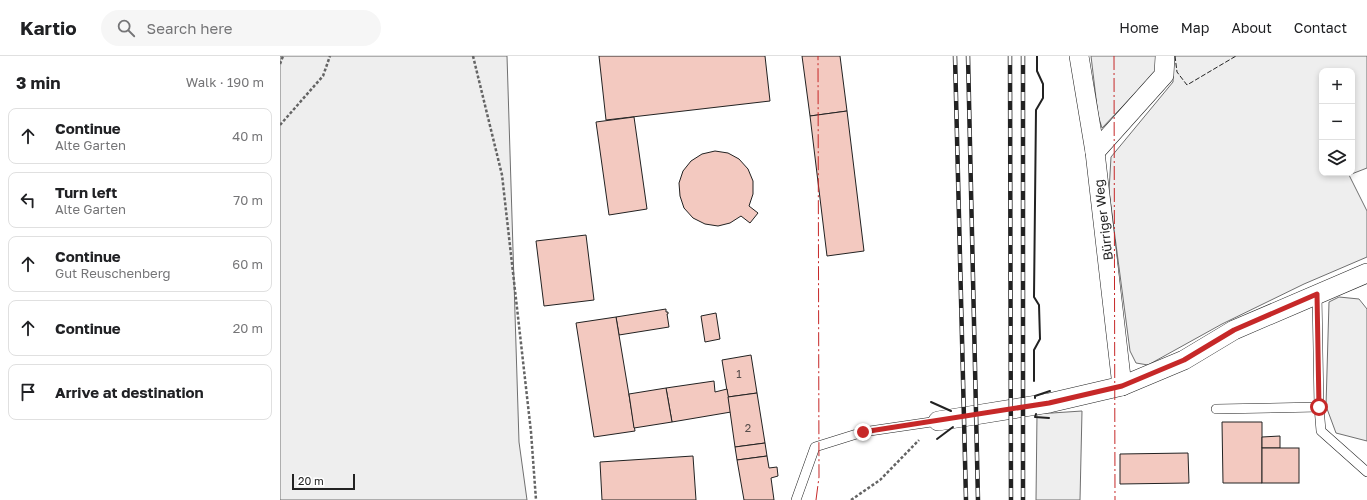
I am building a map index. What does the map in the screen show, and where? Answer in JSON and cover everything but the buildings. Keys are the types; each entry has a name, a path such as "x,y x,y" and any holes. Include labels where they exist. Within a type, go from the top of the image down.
{"street":[{"name":"Bürriger Weg","path":"1079,56 1095,152 1122,386"},
{"path":"1095,152 1164,75 1165,56"},
{"path":"938,420 1049,403 1122,386 1184,360 1234,330 1367,273"}],"lane":[{"path":"1317,294 1319,407 1321,431 1367,472"},
{"path":"1216,409 1319,407"},
{"path":"796,500 815,447 863,432 938,420"}],"path":[{"path":"280,64 283,56"},
{"path":"280,126 323,76 330,56"},
{"path":"473,56 502,174 532,432 536,500"},
{"path":"851,500 880,480 938,420"}],"shaded area":[{"path":"280,56 507,56 519,442 527,500 280,500"},
{"path":"1091,56 1158,56 1158,69 1102,128 1098,115"},
{"path":"1174,56 1367,56 1367,168 1355,173 1355,68 1319,68 1319,176 1350,176 1367,211 1367,257 1304,284 1222,324 1148,365 1136,363 1130,351 1109,191 1111,157 1173,82"},
{"path":"1339,297 1359,299 1367,309 1367,441 1336,433 1326,406 1329,302"},
{"path":"1082,411 1080,500 1036,500 1037,414"}],"railway":[{"path":"955,56 966,500"},
{"path":"968,56 978,500"},
{"path":"1010,56 1011,500"},
{"path":"1023,56 1023,500"}],"fence":[{"path":"1175,56 1177,72 1187,85 1236,56"}],"wall":[{"path":"1034,381 1034,350 1040,339 1039,305 1034,297 1036,110 1043,98 1043,84 1037,71 1037,56"},
{"path":"1035,398 1035,396 1050,391"},
{"path":"931,402 951,411"},
{"path":"1036,414 1035,417 1049,418"},
{"path":"937,439 953,427"}],"power":[{"path":"816,500 819,477 818,56"},
{"path":"1114,56 1115,500"}],"route":[{"path":"863,432 1049,403 1122,386 1184,360 1234,330 1317,294 1319,407"}]}
